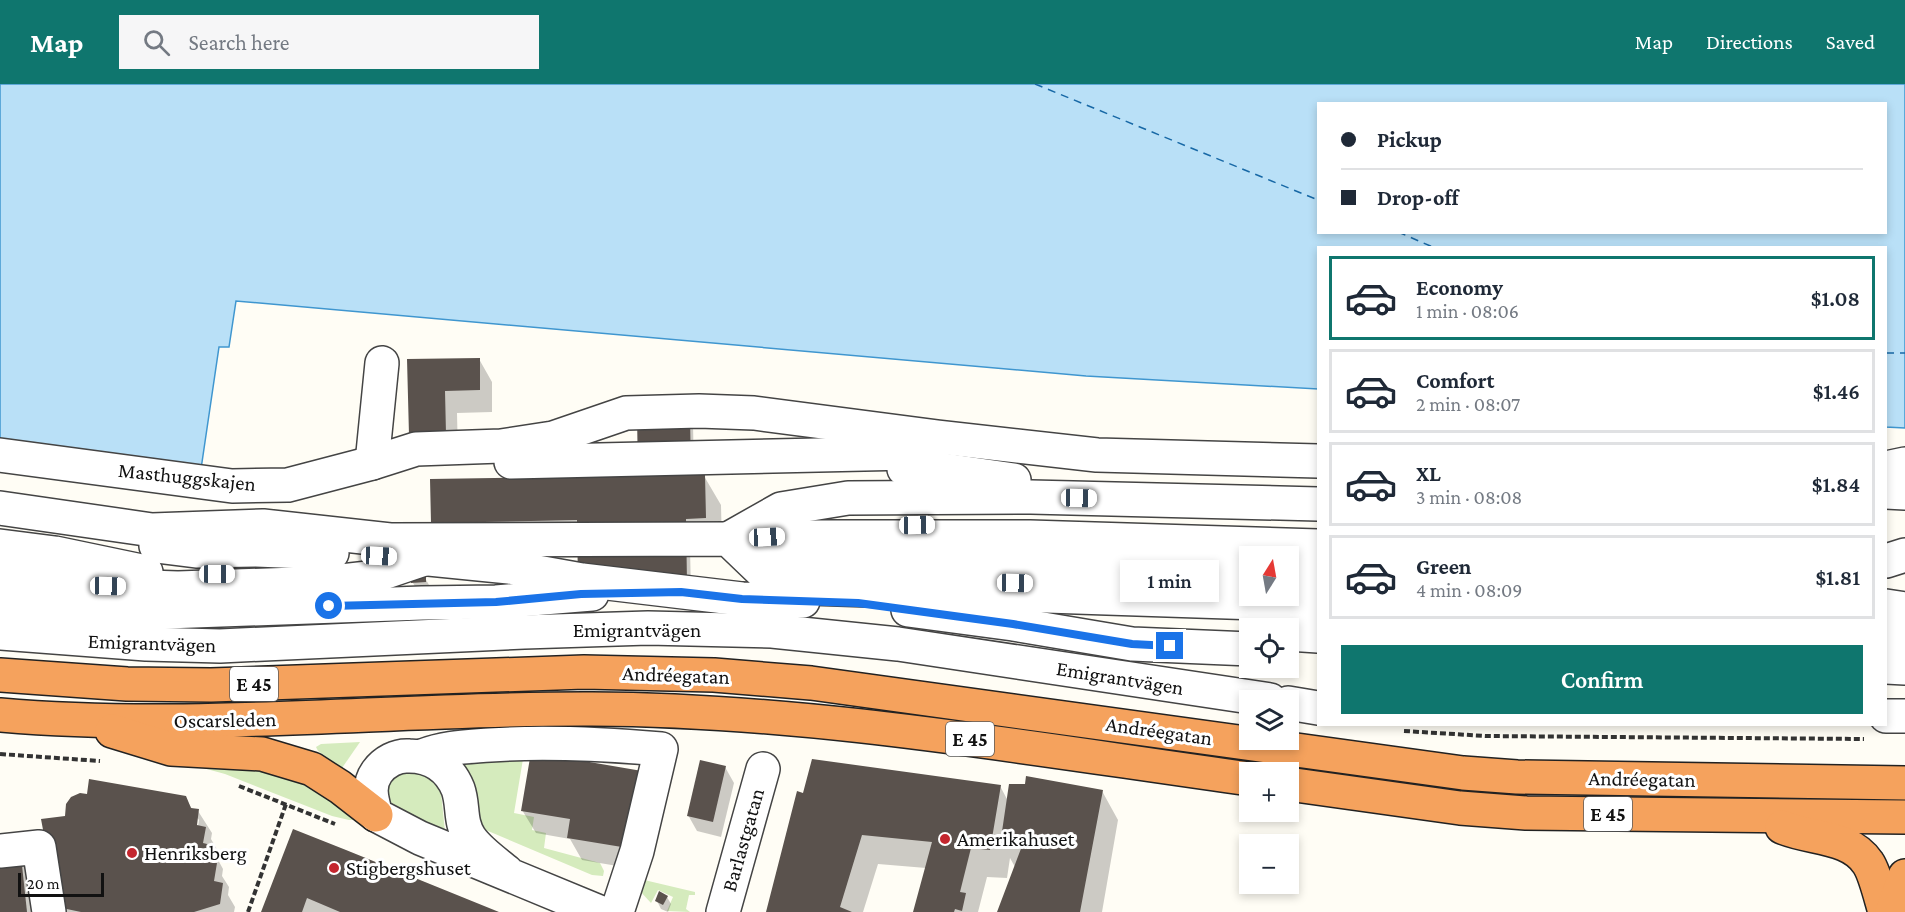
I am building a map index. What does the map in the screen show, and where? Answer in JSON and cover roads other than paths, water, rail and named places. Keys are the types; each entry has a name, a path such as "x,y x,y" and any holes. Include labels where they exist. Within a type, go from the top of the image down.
{"highway":[{"name":"Andréegatan","path":"449,676 595,673 714,675 811,683 1463,773 1528,777 1905,783"},
{"name":"Oscarsleden","path":"0,675 127,684 211,685 449,676"},
{"name":"Andréegatan","path":"450,712 591,709 762,715 939,735 1239,777"},
{"name":"Oscarsleden","path":"0,715 79,721 230,721 450,712"},
{"path":"79,721 171,749 262,754 312,769 376,815"},
{"name":"Andréegatan","path":"1299,786 1460,808 1526,813 1905,817"},
{"path":"1756,815 1794,832 1840,842 1857,851 1869,863 1885,912"},
{"path":"1892,912 1905,876"}],"street":[{"path":"372,463 382,363"},
{"path":"372,463 416,449 501,446 553,438 626,412 699,411 754,413 1097,455 1317,461"},
{"path":"938,437 1074,437 1317,443"},
{"path":"372,463 909,453 1094,471 1317,477"},
{"name":"Masthuggskajen","path":"0,455 232,486 288,485 372,463"},
{"path":"1887,468 1905,464"},
{"path":"782,553 848,498 1030,483 1317,493"},
{"path":"1887,492 1905,494"},
{"path":"848,498 1031,497 1317,504"},
{"path":"848,498 1032,511 1317,518"},
{"path":"848,498 1032,523 1317,531"},
{"path":"0,508 166,575"},
{"path":"1887,508 1905,509"},
{"path":"0,524 166,575 344,594 435,588 459,584 508,567"},
{"path":"0,604 93,611 263,526 402,541 728,539 782,553 1317,605"},
{"path":"782,553 1030,537 1317,546"},
{"path":"728,539 782,553 1239,587"},
{"path":"0,546 55,553 166,575 422,603 496,602 581,594 681,592"},
{"path":"1887,550 1905,548"},
{"path":"0,593 55,599 166,575 196,551 256,550 424,559 508,567 582,580 742,599 1317,620"},
{"path":"782,553 1239,565"},
{"path":"782,553 1239,573"},
{"path":"0,562 54,568 324,583 368,578 424,559"},
{"path":"1299,567 1317,566"},
{"path":"1299,574 1317,575"},
{"path":"0,578 61,584 166,575"},
{"path":"1299,588 1317,589"},
{"path":"858,603 1013,624 1132,644 1239,649"},
{"path":"1887,606 1905,609"},
{"path":"1887,622 1905,622"},
{"path":"1013,624 1239,633"},
{"name":"Emigrantvägen","path":"0,633 146,644 220,646 637,628 772,631 898,644 1239,695"},
{"path":"1299,635 1317,636"},
{"path":"1887,637 1905,637"},
{"path":"1299,650 1317,651"},
{"path":"1887,651 1905,652"},
{"path":"1887,668 1905,668"},
{"path":"1299,705 1317,708"},
{"path":"1887,723 1905,716"},
{"path":"422,756 441,748 534,742 661,749 637,851 617,912"},
{"path":"507,872 471,839 462,822 458,790 450,774 439,763 422,756 403,756 390,760 378,771 370,792 376,815 420,838 507,872 599,912"},
{"name":"Barlastgatan","path":"723,912 763,769"},
{"path":"0,851 39,848 48,912"}],"water":[{"path":"0,84 1905,84 1905,428 1887,427 1887,246 1317,246 1317,389 1086,376 236,301 229,347 219,347 201,469 0,440"}],"place":[{"name":"Amerikahuset","path":"945,839"},
{"name":"Henriksberg","path":"132,853"},
{"name":"Stigbergshuset","path":"334,868"}]}
